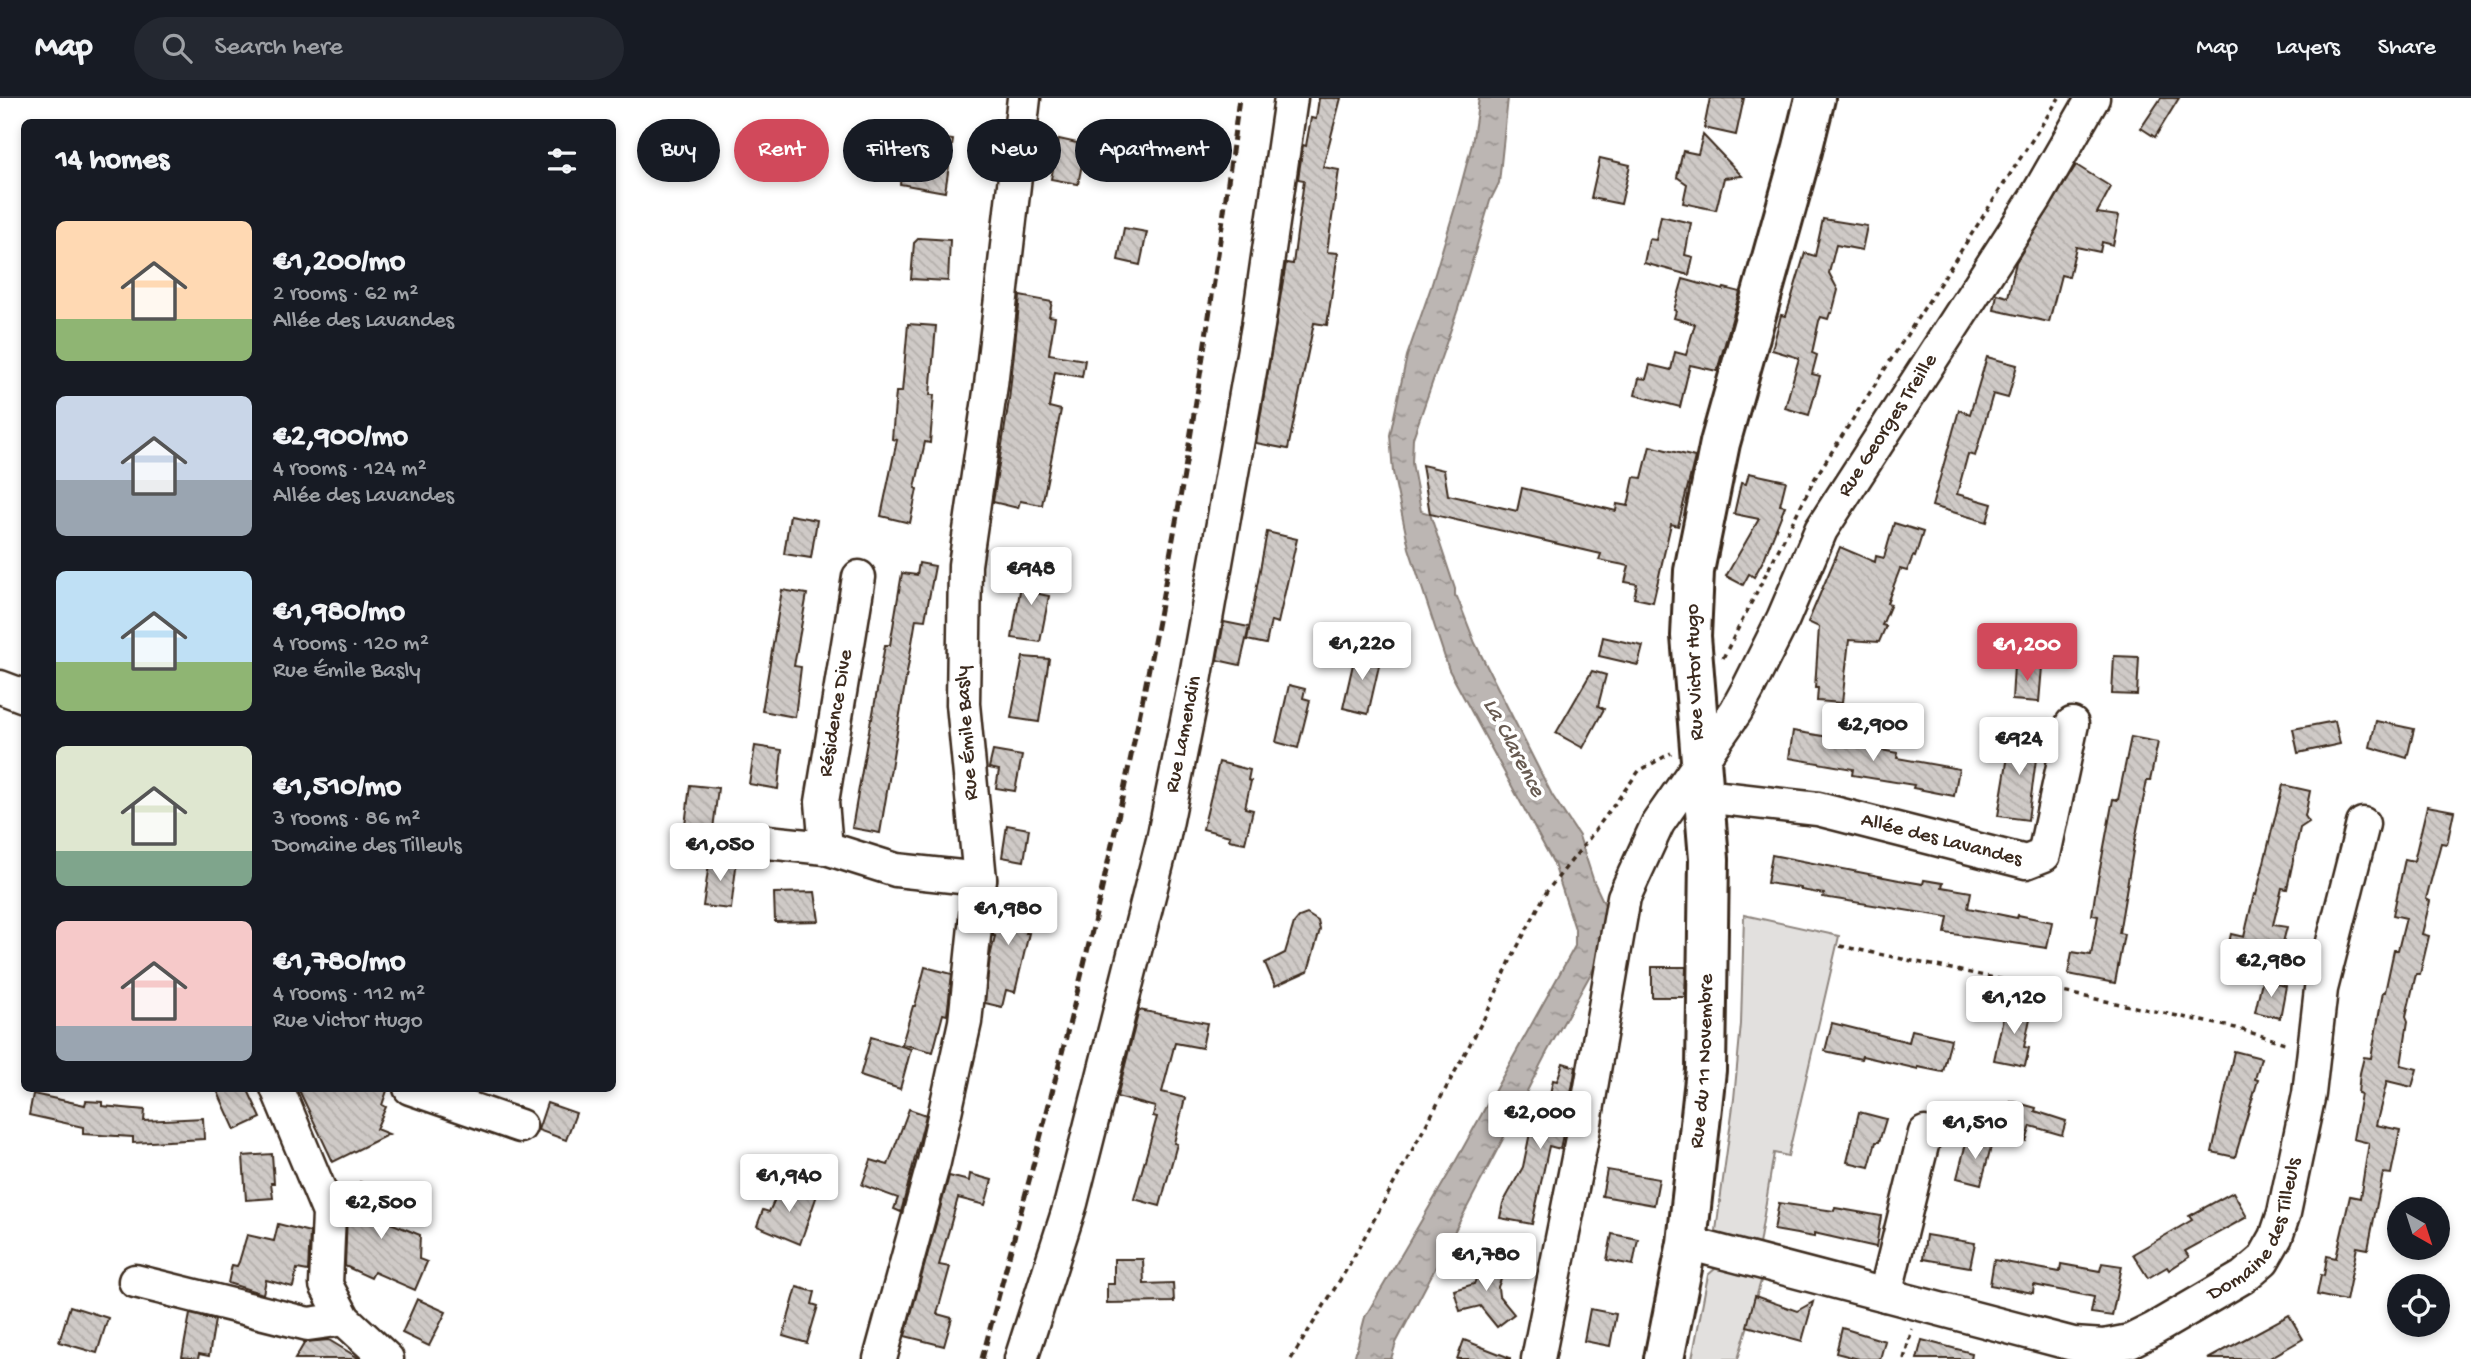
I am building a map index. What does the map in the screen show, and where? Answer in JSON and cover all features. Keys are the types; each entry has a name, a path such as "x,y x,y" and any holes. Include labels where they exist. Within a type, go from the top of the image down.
{"main road":[{"name":"Rue Victor Hugo","path":"1702,779 1691,636 1694,571 1720,443 1815,98"},
{"name":"Rue du 11 Novembre","path":"1664,1359 1687,1243 1706,1070 1709,859 1702,779"}],"street":[{"name":"Rue Émile Basly","path":"880,1359 934,1162 965,1022 980,879 963,704 965,565 991,385 1024,98"},
{"name":"Rue Lamendin","path":"1021,1359 1071,1203 1163,840 1195,681 1258,326 1291,98"},
{"name":"Rue Georges Treille","path":"1702,779 1783,619 1821,530 2035,199 2093,98"},
{"name":"Résidence Dive","path":"826,848 822,802 859,577"},
{"path":"0,687 21,695"},
{"name":"Allée des Lavandes","path":"1702,779 2026,862 2044,855 2072,724"},
{"name":"Rue Victor Hugo","path":"1538,1359 1586,1115 1624,897 1658,824 1702,779"},
{"name":"Domaine des Tilleuls","path":"1687,1243 2073,1344 2104,1346 2130,1342 2242,1277 2263,1260 2276,1237 2284,1213 2309,1094 2321,989 2363,824"},
{"path":"767,842 826,848 896,870 980,879"},
{"path":"279,1092 329,1213 326,1285 344,1319 387,1359"},
{"path":"428,1092 463,1100 520,1126"},
{"path":"1885,1295 1925,1133"},
{"path":"135,1281 183,1302 308,1324 344,1319"}],"path":[{"path":"1718,666 1815,478 2059,98"},
{"path":"1291,1359 1348,1267 1420,1136 1488,1011 1511,959 1547,891 1639,771"},
{"path":"1840,946 2236,1028 2313,1053"}],"shaded area":[{"path":"1744,915 1839,936 1788,1156 1774,1153 1758,1251 1715,1238 1741,1024"},
{"path":"1728,1264 1763,1274 1738,1359 1692,1359 1708,1275 1716,1268"}],"water":[{"name":"La Clarence","path":"1479,98 1508,98 1499,183 1490,201 1458,309 1413,438 1412,463 1421,511 1430,514 1455,596 1475,643 1552,795 1579,836 1594,882 1608,912 1603,952 1506,1129 1396,1343 1391,1359 1354,1359 1365,1317 1448,1175 1575,946 1575,929 1554,864 1449,670 1409,548 1393,472 1390,435 1407,356 1456,204 1472,144"}],"building":[{"path":"1319,98 1341,98 1323,167 1339,170 1327,252 1338,253 1327,325 1314,323 1288,449 1256,443 1286,263 1293,264 1304,180 1298,179 1303,145 1306,146 1311,118 1316,119"},
{"path":"1710,98 1744,98 1736,135 1704,128"},
{"path":"2161,98 2179,98 2155,137 2141,128"},
{"path":"1703,135 1742,176 1724,178 1716,210 1683,203 1687,184 1677,177 1683,151 1698,154"},
{"path":"1061,139 1075,143 1075,182 1078,184 1061,181"},
{"path":"1600,158 1630,165 1621,204 1591,198"},
{"path":"2076,165 2111,187 2097,213 2119,216 2113,245 2102,242 2100,252 2076,247 2069,277 2061,275 2049,322 1994,310 1997,294 2008,297 2016,262"},
{"path":"900,182 947,182 945,192"},
{"path":"1661,216 1691,223 1685,255 1693,257 1689,275 1644,263 1649,239 1656,240"},
{"path":"1823,219 1867,226 1862,250 1836,245 1829,273 1838,290 1832,313 1828,319 1821,317 1819,321 1812,353 1817,355 1812,374 1820,376 1809,415 1785,408 1799,358 1772,350 1781,315 1786,316 1805,253 1815,256"},
{"path":"1124,228 1147,232 1140,265 1118,260"},
{"path":"919,238 950,240 948,281 911,279 914,243"},
{"path":"1683,279 1740,292 1717,371 1690,365 1680,407 1635,395 1639,378 1646,379 1650,365 1671,370 1675,352 1686,355 1695,324 1674,318"},
{"path":"1020,296 1052,302 1049,316 1055,317 1049,354 1085,360 1082,377 1055,372 1049,407 1061,410 1042,505 1020,501 1018,508 993,502 1009,400"},
{"path":"908,324 936,326 930,395 934,395 930,443 925,442 910,523 881,516 897,440 892,439 896,392 902,392"},
{"path":"1987,357 2017,365 2008,398 1993,394 1975,456 1968,454 1957,494 1992,504 1987,522 1932,506 1959,410 1970,414"},
{"path":"1650,446 1695,457 1678,526 1671,524 1653,602 1634,598 1637,584 1625,582 1629,566 1599,560 1601,554 1430,514 1422,465 1444,470 1448,495 1517,511 1522,488 1616,511 1617,504 1628,506 1634,477 1642,478"},
{"path":"1749,473 1786,481 1780,505 1785,506 1764,559 1754,577 1749,574 1743,585 1726,576 1759,519 1734,514 1741,483 1746,484"},
{"path":"790,515 817,520 811,558 784,554"},
{"path":"1894,523 1923,532 1907,571 1900,569 1887,603 1891,604 1882,625 1886,626 1879,642 1849,640 1842,703 1817,701 1818,688 1815,688 1819,627 1808,622 1840,547 1875,562 1876,556 1884,558"},
{"path":"1267,532 1297,539 1278,623 1271,621 1266,644 1247,640"},
{"path":"919,563 935,566 925,620 916,619 880,833 852,828 885,645 890,645 902,573 917,575"},
{"path":"1024,567 1043,571 1039,594 1049,596 1040,642 1012,638"},
{"path":"782,590 807,594 794,666 801,667 795,717 762,711"},
{"path":"1224,622 1249,627 1240,665 1217,660"},
{"path":"1603,637 1643,646 1638,665 1599,656"},
{"path":"1356,651 1381,657 1368,714 1343,708"},
{"path":"2114,656 2139,657 2137,695 2112,694"},
{"path":"1023,657 1049,659 1039,722 1011,718"},
{"path":"2014,665 2042,667 2039,702 2012,700"},
{"path":"1592,671 1606,675 1598,706 1604,709 1583,748 1556,733"},
{"path":"1289,685 1305,689 1303,698 1310,700 1298,748 1276,742"},
{"path":"2335,721 2340,744 2298,753 2293,729"},
{"path":"2376,721 2414,729 2407,758 2370,747"},
{"path":"1793,731 1847,740 1846,744 1898,753 1897,758 1959,769 1954,796 1913,788 1914,785 1852,775 1853,769 1789,758"},
{"path":"2012,732 2039,736 2028,820 1998,816"},
{"path":"2131,737 2158,742 2134,845 2119,933 2124,934 2115,983 2068,974 2072,952 2091,955 2098,916 2092,915 2095,895 2113,799 2118,800"},
{"path":"755,746 782,750 778,789 749,784"},
{"path":"993,751 1022,756 1015,791 996,788 999,770 989,768"},
{"path":"1219,762 1250,770 1248,780 1251,781 1245,808 1253,810 1245,843 1229,840 1230,836 1203,829"},
{"path":"690,785 718,788 711,846 683,842"},
{"path":"2283,785 2310,791 2305,816 2309,822 2300,828 2287,889 2282,888 2273,925 2287,927 2282,946 2257,940 2252,961 2226,955 2231,934 2244,937"},
{"path":"2427,806 2454,811 2447,844 2441,843 2426,899 2430,901 2422,934 2429,936 2406,1016 2408,1021 2401,1065 2417,1069 2412,1087 2387,1081 2376,1125 2400,1130 2391,1174 2383,1173 2368,1249 2357,1247 2346,1301 2317,1295 2327,1256 2336,1258 2350,1196 2360,1198 2369,1143 2353,1139 2361,1094 2358,1093 2360,1073 2364,1057 2371,1058 2383,992 2406,918 2393,915 2405,859 2414,861"},
{"path":"1007,825 1029,829 1024,861 1002,857"},
{"path":"1772,855 1923,884 1924,880 1943,883 1942,887 1971,892 1968,908 2052,922 2047,948 1945,933 1948,917 1823,897 1824,894 1801,888 1767,883"},
{"path":"710,856 737,859 731,909 703,906"},
{"path":"815,892 819,921 775,922 774,893"},
{"path":"1018,893 1034,896 1026,933 1029,933 1015,992 1006,990 1002,1007 985,1003 995,936 994,918 999,899 1016,903"},
{"path":"1307,914 1318,921 1320,930 1308,971 1275,986 1265,963 1285,953 1294,923"},
{"path":"925,967 952,974 947,1015 943,1014 933,1052 902,1044"},
{"path":"1652,967 1686,967 1685,997 1652,997"},
{"path":"2262,981 2286,986 2280,1018 2255,1012"},
{"path":"2006,1004 2032,1009 2024,1047 2029,1048 2025,1066 1994,1060"},
{"path":"1139,1010 1207,1023 1202,1048 1175,1043 1162,1092 1185,1098 1174,1143 1177,1144 1160,1206 1134,1199 1157,1117 1153,1116 1155,1107 1117,1097"},
{"path":"1832,1023 1909,1042 1912,1030 1951,1039 1943,1072 1825,1051"},
{"path":"871,1037 911,1049 900,1089 860,1076"},
{"path":"2234,1051 2261,1058 2255,1079 2258,1080 2235,1157 2212,1152"},
{"path":"1563,1063 1576,1067 1568,1110 1560,1149 1549,1146 1532,1224 1500,1218 1503,1203 1523,1167 1531,1128 1542,1130 1553,1080 1557,1081"},
{"path":"218,1092 249,1092 261,1118 235,1130"},
{"path":"300,1092 387,1092 382,1105 386,1107 376,1129 389,1134 333,1162"},
{"path":"33,1094 85,1105 86,1101 102,1102 102,1106 145,1110 144,1121 203,1118 204,1139 133,1143 133,1137 83,1134 83,1127 29,1115"},
{"path":"2011,1101 2066,1121 2062,1135 2031,1126 2026,1141 2001,1135"},
{"path":"547,1103 576,1113 566,1140 538,1130"},
{"path":"909,1109 926,1115 901,1212 894,1209 898,1198 862,1185 871,1160 888,1165"},
{"path":"1859,1112 1886,1119 1869,1167 1847,1162"},
{"path":"1970,1137 1992,1143 1981,1184 1957,1178"},
{"path":"272,1154 273,1198 246,1200 243,1156"},
{"path":"1607,1170 1659,1179 1654,1205 1602,1196"},
{"path":"970,1174 992,1180 985,1205 958,1198 939,1265 950,1267 937,1314 952,1318 944,1346 905,1336 949,1176 969,1181"},
{"path":"360,1182 393,1196 383,1220 420,1235 419,1259 427,1262 415,1290 374,1272 371,1278 345,1266 347,1213"},
{"path":"798,1187 817,1195 800,1244 757,1226 763,1210 769,1212 780,1188 795,1194"},
{"path":"2233,1192 2247,1217 2185,1251 2189,1257 2169,1270 2167,1267 2148,1278 2133,1254 2192,1220 2189,1216"},
{"path":"1779,1203 1834,1211 1835,1208 1881,1216 1876,1247 1814,1233 1814,1237 1774,1230"},
{"path":"278,1224 310,1232 308,1271 297,1269 293,1287 266,1280 263,1294 228,1283 232,1265 237,1266 239,1262 247,1235 274,1241"},
{"path":"1612,1234 1638,1239 1633,1265 1607,1260"},
{"path":"1926,1235 1975,1243 1970,1267 1923,1259"},
{"path":"1484,1258 1506,1267 1498,1287 1499,1296 1514,1314 1497,1327 1480,1306 1460,1311 1454,1290 1474,1284"},
{"path":"1114,1259 1143,1259 1144,1284 1173,1283 1174,1302 1107,1303 1107,1284 1114,1284"},
{"path":"1994,1260 2060,1272 2061,1264 2100,1271 2102,1263 2122,1266 2112,1316 2091,1313 2094,1297 2034,1285 2033,1293 1990,1285"},
{"path":"797,1287 815,1292 812,1304 818,1306 807,1343 783,1336"},
{"path":"1755,1296 1797,1311 1813,1302 1802,1341 1747,1326"},
{"path":"417,1299 446,1312 429,1346 402,1333"},
{"path":"70,1306 108,1318 97,1353 59,1342"},
{"path":"1590,1309 1616,1314 1610,1346 1584,1341"},
{"path":"190,1314 215,1320 209,1356 199,1354 198,1359 182,1357"},
{"path":"2289,1315 2303,1339 2268,1359 2208,1359"},
{"path":"1842,1328 1885,1341 1880,1359 1859,1359 1836,1353"},
{"path":"329,1340 360,1359 295,1359 305,1342"},
{"path":"1464,1340 1510,1358 1510,1359 1457,1359"},
{"path":"1922,1340 1972,1353 1971,1359 1917,1359"}],"railway":[{"path":"982,1359 1077,995 1144,691 1190,438 1239,98"}]}
